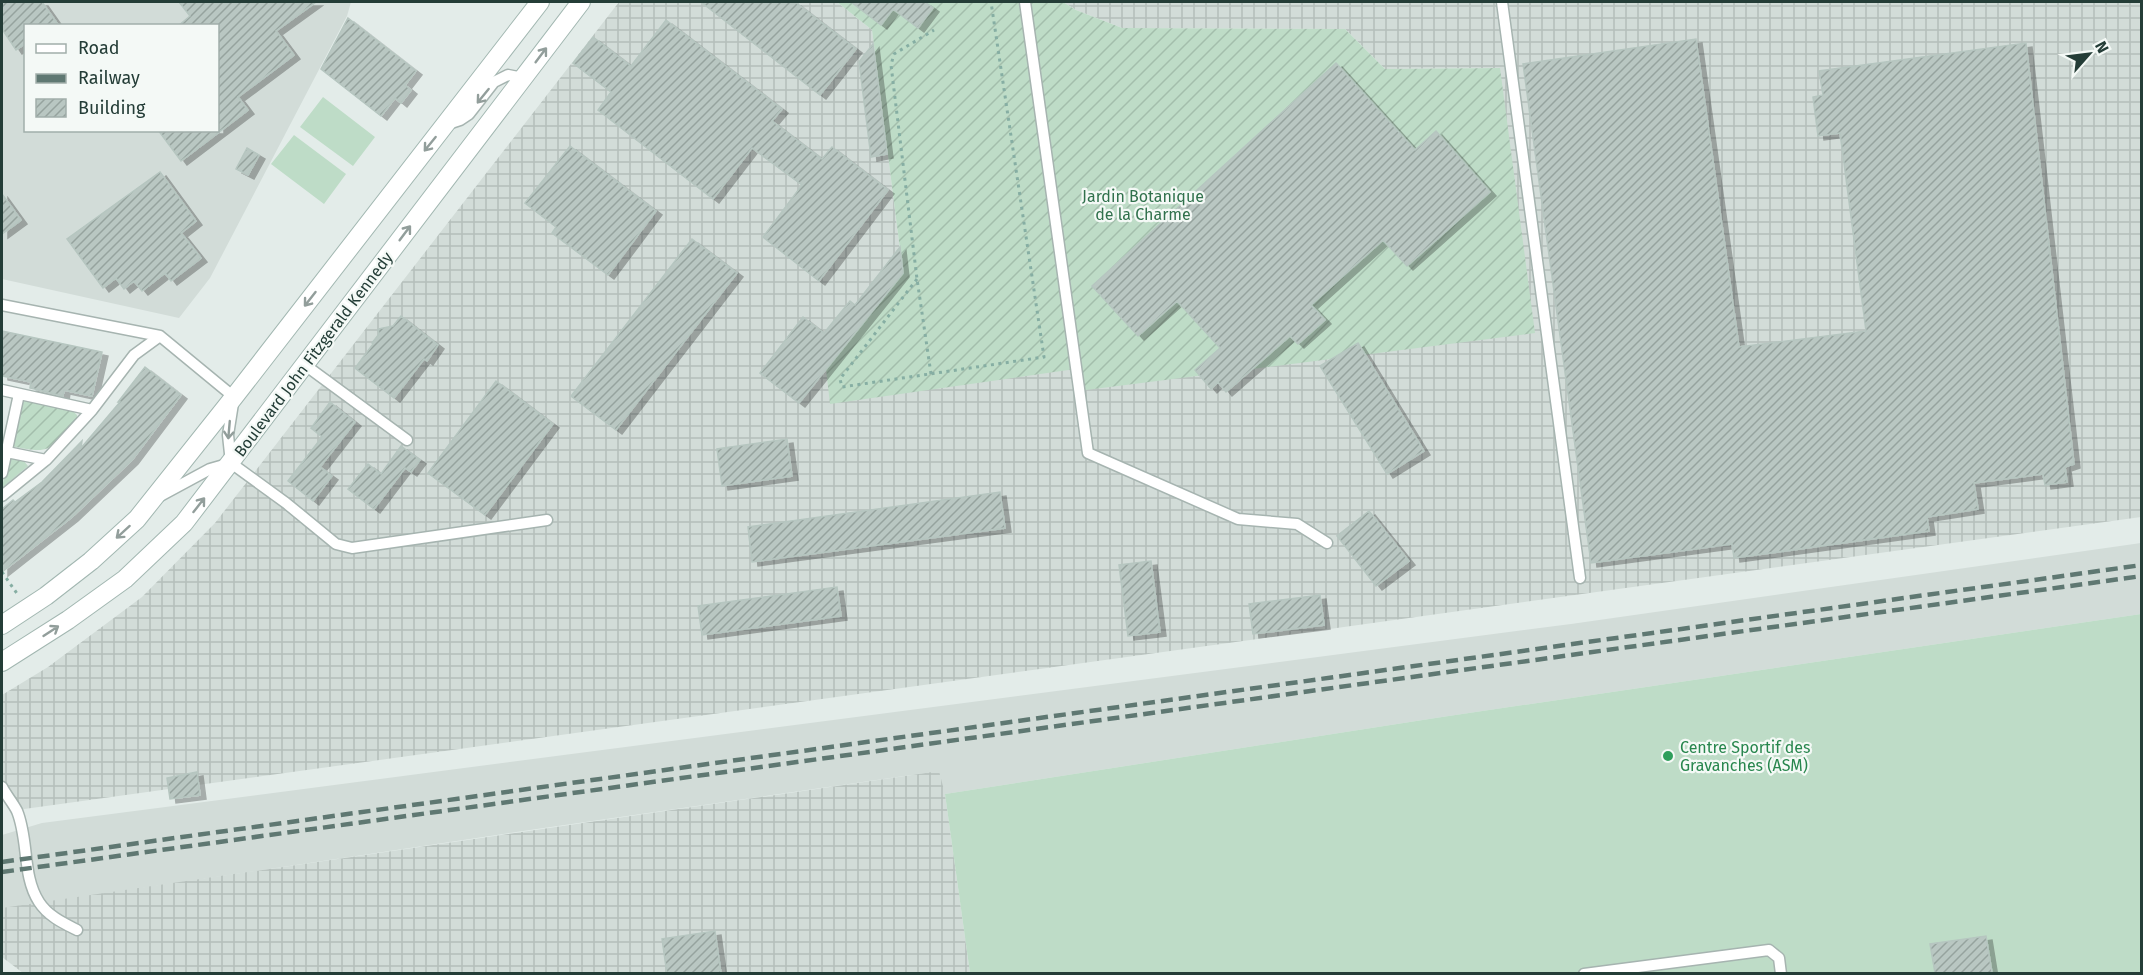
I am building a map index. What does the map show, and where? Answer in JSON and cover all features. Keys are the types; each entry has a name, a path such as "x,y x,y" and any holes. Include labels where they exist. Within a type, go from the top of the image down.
{"main road":[{"path":"3,620 28,608 91,561 137,519 540,2"},
{"name":"Boulevard John Fitzgerald Kennedy","path":"2,662 68,620 125,579 184,523 581,2"}],"lane":[{"path":"1025,2 1088,453 1238,519 1297,524 1327,543"},
{"path":"1502,2 1580,578"},
{"path":"446,124 460,120 469,114 494,82 508,75 523,78"},
{"path":"2,305 160,336 234,397 228,435 231,463 336,544 352,548 548,520"},
{"path":"2,496 46,460 92,410 134,355 160,336"},
{"path":"305,365 407,440"},
{"path":"2,390 92,410"},
{"path":"2,474 4,451 19,394"},
{"path":"4,451 46,460"},
{"path":"153,500 210,469 231,463"},
{"path":"2,788 16,810 25,843 30,880 39,903 54,918 76,930"},
{"path":"1584,974 1769,950 1779,958 1781,974"}],"path":[{"path":"916,279 840,379 842,387 1044,357 991,2"},
{"path":"931,374 916,279 891,65 894,54 934,30"},
{"path":"2,572 28,608"}],"shaded area":[{"path":"2,2 351,2 347,16 210,278 179,318 2,279"},
{"path":"619,2 837,2 872,30 903,273 826,368 1500,68 1385,69 1345,29 1122,28 1076,10 1063,2 2141,2 2141,517 17,810 2,787 2,695 48,667 142,597 215,523"},
{"path":"2141,543 2141,614 1442,717 945,794 925,773 2,909 2,835 42,823 1571,624"},
{"path":"939,771 945,794 970,973 23,973 2,957 2,908"}],"green space":[{"name":"Jardin Botanique de la Charme","path":"837,2 1063,2 1076,10 1122,28 1345,29 1385,69 1500,68 1535,333 1078,391 1075,369 830,404 826,369 903,273 872,30"},
{"path":"323,97 375,137 353,166 300,127"},
{"path":"294,135 346,174 324,204 271,164"},
{"path":"21,400 72,410 77,415 77,420 49,448 35,450 11,446"},
{"path":"8,457 23,460 28,466 2,488"},
{"name":"Centre Sportif des Gravanches (ASM)","path":"2141,614 2141,973 970,973 945,794 1442,717"}],"building":[{"path":"2,2 42,2 58,24 24,24 24,44 16,50 2,29"},
{"path":"179,2 316,2 276,31 294,55 238,97 248,110 181,161 159,132 219,132 219,24 180,24 190,16"},
{"path":"701,2 795,2 856,49 820,95"},
{"path":"851,2 925,2 933,8 918,28 893,9 881,25"},
{"path":"348,18 416,71 405,85 411,90 401,103 395,98 381,116 321,69"},
{"path":"666,20 782,109 772,121 822,159 832,147 888,190 819,281 763,237 802,185 752,148 713,199 598,110 611,92 573,63 593,37 631,66"},
{"path":"1696,39 1739,347 1866,331 1840,133 1818,136 1813,97 1823,95 1819,71 2026,43 2074,464 2065,467 2067,482 2045,485 2043,474 1974,483 1978,509 1927,517 1929,531 1734,558 1732,544 1591,563 1523,64"},
{"path":"873,44 887,154 871,157 859,62"},
{"path":"1336,63 1415,150 1436,131 1490,192 1407,266 1383,240 1311,305 1325,320 1298,344 1290,336 1226,392 1218,382 1211,389 1195,370 1220,348 1177,301 1138,336 1092,286"},
{"path":"570,146 656,211 608,275 552,233 556,227 525,203"},
{"path":"247,148 259,155 248,175 236,169"},
{"path":"160,172 196,221 181,233 201,258 171,281 165,273 142,291 134,281 124,289 116,278 103,288 67,239"},
{"path":"2,194 21,220 2,234"},
{"path":"692,239 737,273 616,430 571,396"},
{"path":"900,247 903,273 799,403 760,373 803,317 824,333 850,301 855,305"},
{"path":"401,316 438,345 427,361 424,359 394,398 355,368 379,334 378,329 393,326"},
{"path":"2,331 102,352 92,396 64,390 63,396 30,388 31,382 2,376"},
{"path":"1358,343 1424,451 1387,474 1320,366"},
{"path":"145,367 181,395 132,460 72,517 2,572 2,509 42,482 82,441 81,448 120,402 118,402"},
{"path":"496,381 553,424 485,515 428,473"},
{"path":"330,402 355,422 320,467 332,476 313,501 288,481 322,437 311,428"},
{"path":"787,439 792,476 722,486 717,449"},
{"path":"401,446 420,460 411,472 405,468 374,509 348,489 368,464 381,474"},
{"path":"1000,492 1005,528 752,562 748,527"},
{"path":"1369,511 1409,561 1376,586 1337,536"},
{"path":"1151,561 1160,632 1128,636 1119,565"},
{"path":"837,587 841,616 702,635 698,606"},
{"path":"1320,595 1324,625 1253,634 1249,604"},
{"path":"197,772 200,795 170,799 167,778"},
{"path":"715,931 721,974 667,974 662,939"},
{"path":"1986,936 1992,973 1935,973 1930,944"}],"railway":[{"path":"2,862 2142,565"},
{"path":"2,872 2142,576"}],"place":[{"name":"Centre Sportif des Gravanches (ASM)","path":"1668,756"}]}
